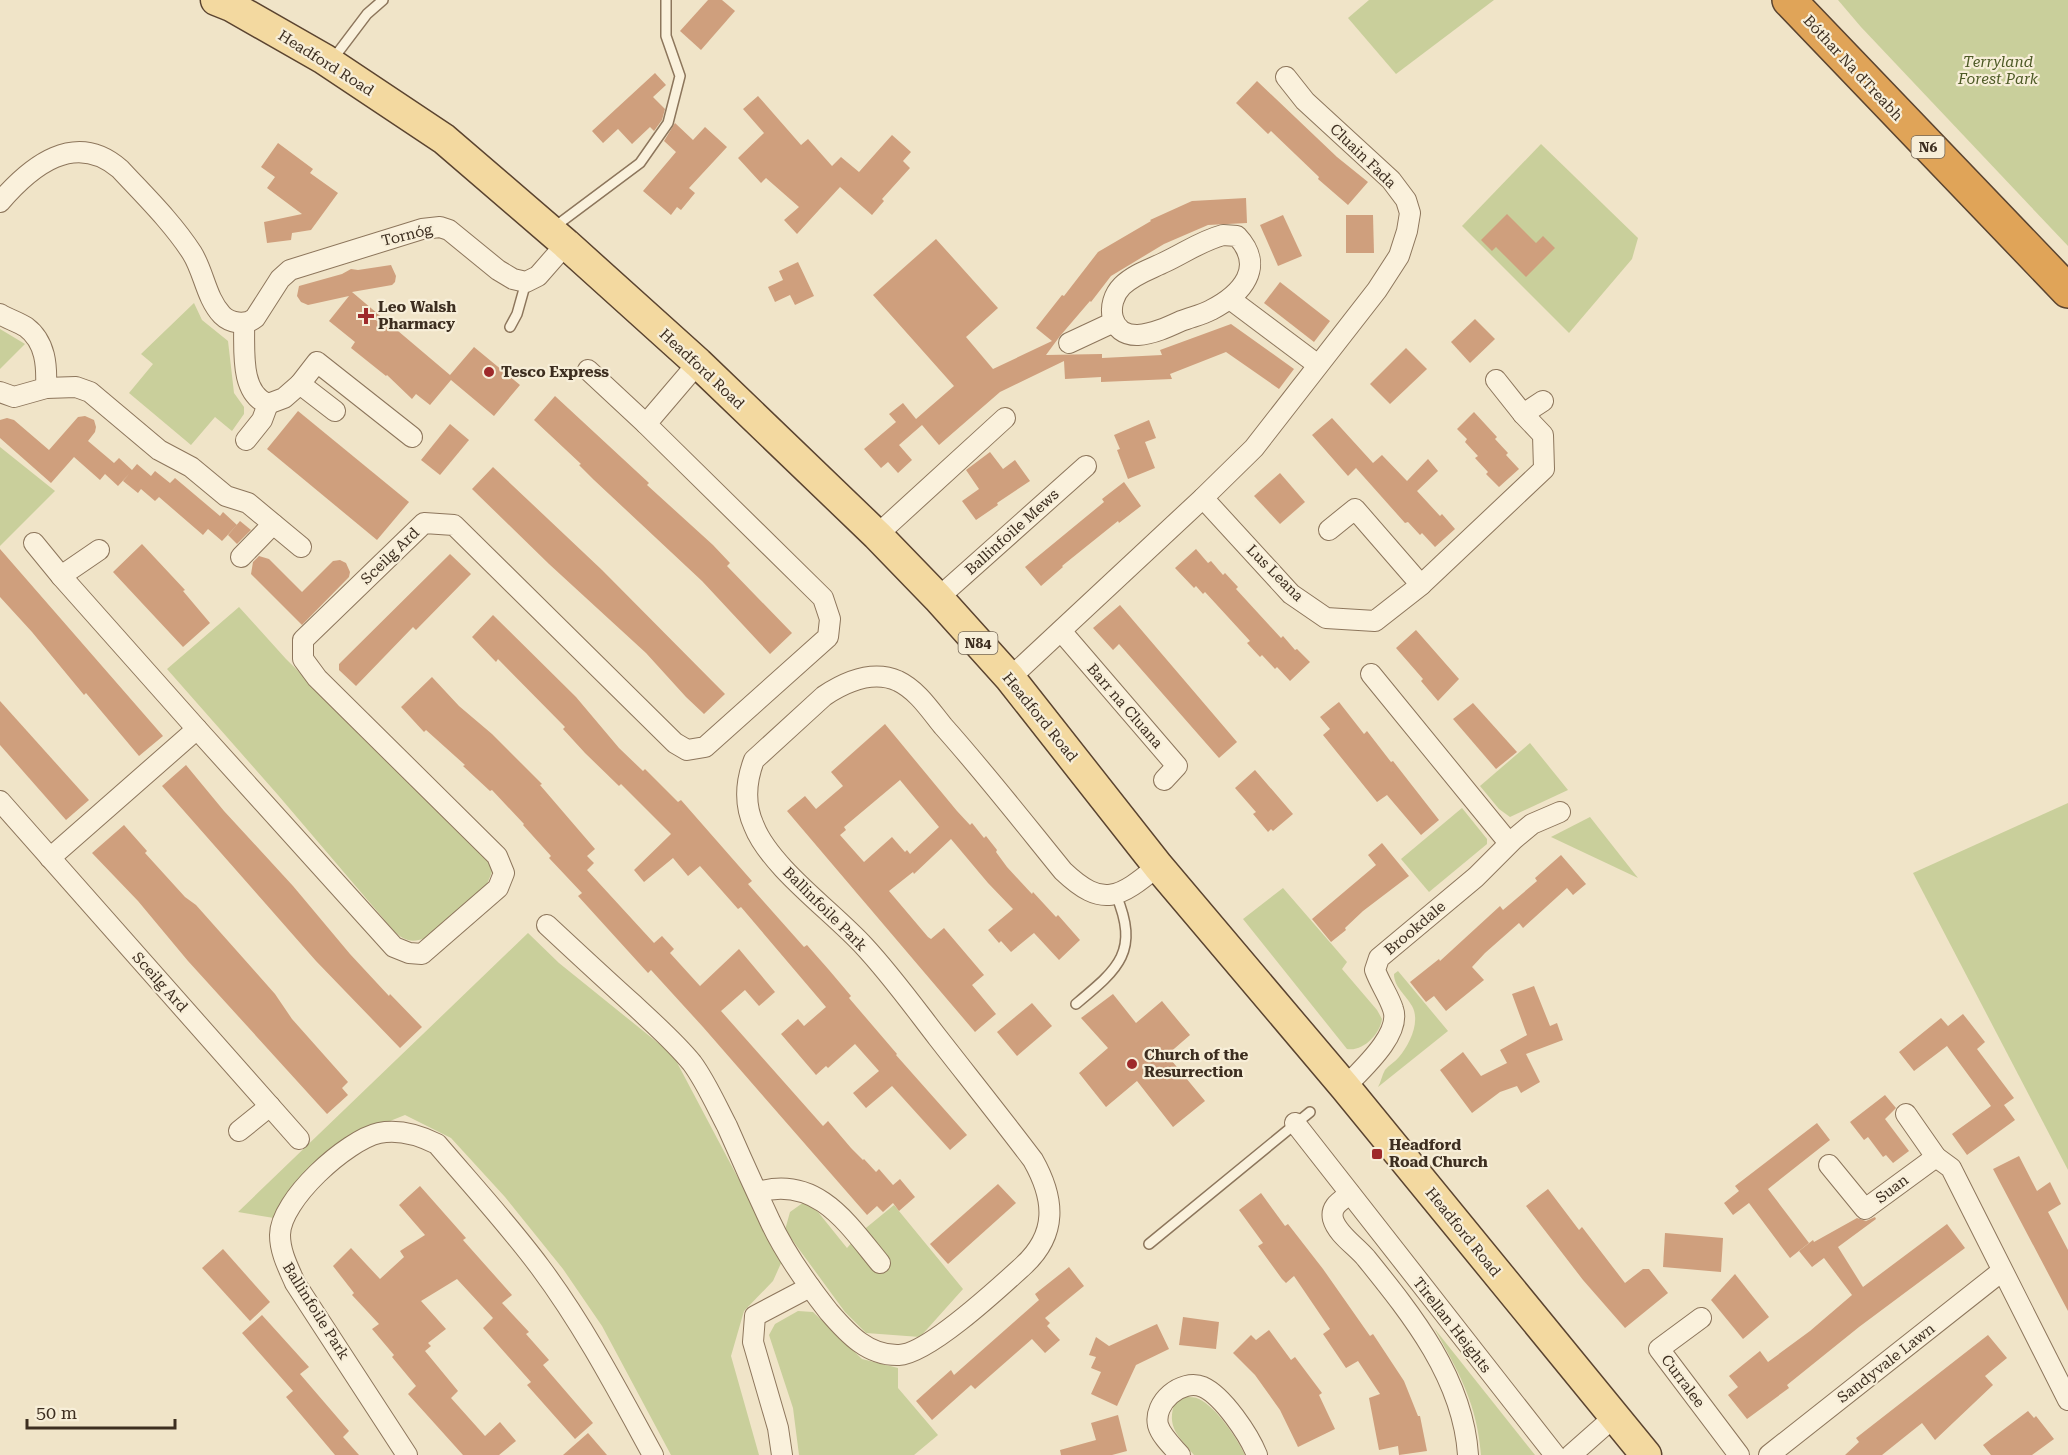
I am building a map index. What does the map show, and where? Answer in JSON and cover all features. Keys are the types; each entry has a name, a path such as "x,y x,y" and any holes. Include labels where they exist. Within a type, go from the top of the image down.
{"highway":[{"name":"Bóthar Na dTreabh","path":"1789,0 2068,291"}],"main road":[{"name":"Headford Road","path":"216,0 231,6 330,63 444,139 698,363 877,535 1010,678 1158,866 1346,1087 1646,1455"}],"street":[{"name":"Cluain Fada","path":"1203,498 1254,448 1377,290 1399,256 1407,231 1410,213 1406,200 1391,180 1305,101 1286,76"},
{"path":"0,202 16,183 47,160 76,152 94,154 108,159 120,169 182,238 194,255 216,308 229,320 244,323 249,381 260,401 268,404 284,399 300,384 317,362 412,437"},
{"name":"Tornóg","path":"244,323 255,318 280,279 290,270 422,229 440,227 449,230 498,270 513,279 526,282"},
{"path":"1223,235 1237,236 1249,252 1252,266 1244,283 1230,299 1209,311 1153,332 1136,335 1116,326 1112,317 1112,300 1129,279 1205,240 1223,235"},
{"path":"526,282 538,276 558,238"},
{"path":"1230,299 1318,365"},
{"path":"0,314 27,328 42,347 46,357 46,388"},
{"path":"1069,343 1114,322"},
{"path":"646,424 698,363"},
{"name":"Sceilg Ard","path":"34,543 196,729 394,946 409,953 422,954 498,888 504,873 497,856 316,678 303,659 303,640 424,523 454,525 675,743 687,750 705,747 828,637 830,619 824,597 588,370"},
{"name":"Lus Leana","path":"1203,498 1291,594 1326,618 1375,621 1421,585 1544,469 1543,435 1496,380"},
{"path":"300,384 335,411"},
{"path":"0,392 14,397 46,388 76,387 90,392 159,450 192,467 226,496 248,502 301,547"},
{"path":"1523,414 1543,401"},
{"path":"246,440 262,420 268,404"},
{"path":"877,535 1005,418"},
{"name":"Ballinfoile Mews","path":"938,598 1086,466"},
{"path":"1010,678 1203,498"},
{"path":"1329,530 1355,509 1421,585"},
{"path":"241,557 273,524"},
{"path":"61,576 99,550"},
{"name":"Barr na Cluana","path":"1060,631 1177,766 1164,780"},
{"path":"1371,674 1509,843"},
{"name":"Ballinfoile Park","path":"547,925 651,1021 691,1062 713,1098 774,1230 810,1287 847,1334 862,1346 900,1356 915,1352 928,1344 980,1304 1030,1260 1045,1239 1050,1212 1049,1201 1041,1174 1033,1160 893,980 863,946 777,861 761,840 754,826 746,789 754,760 835,688 863,677 895,680 911,689 932,712 1070,878 1085,890 1093,893 1104,896 1116,895"},
{"path":"50,858 196,729"},
{"name":"Sceilg Ard","path":"0,801 299,1139"},
{"name":"Brookdale","path":"1346,1087 1390,1036 1394,1026 1394,1011 1375,970 1379,958 1476,877 1509,843 1532,824 1560,812"},
{"path":"1116,895 1138,883 1158,866"},
{"path":"239,1131 270,1106"},
{"path":"1906,1114 1936,1157 1951,1168 2068,1400"},
{"name":"Tirellan Heights","path":"1302,1118 1350,1194 1555,1455"},
{"name":"Ballinfoile Park","path":"407,1455 295,1283 283,1257 280,1233 287,1211 298,1192 360,1139 381,1133 402,1132 421,1136 437,1144 516,1236 570,1311 600,1358 653,1455"},
{"name":"Suan","path":"1829,1165 1866,1209 1936,1157"},
{"path":"758,1192 770,1189 792,1190 823,1200 841,1216 880,1263"},
{"name":"Tirellan Heights","path":"1350,1194 1337,1203 1333,1209 1334,1222 1399,1301 1442,1364 1459,1405 1468,1455"},
{"name":"Sandyvale Lawn","path":"1769,1455 2002,1271"},
{"path":"782,1455 778,1428 753,1342 755,1316 810,1287"},
{"name":"Curralee","path":"1701,1317 1659,1349 1739,1455"},
{"path":"1180,1455 1158,1426 1158,1414 1163,1402 1175,1391 1196,1385 1205,1388 1237,1420 1257,1455"},
{"path":"1571,1455 1614,1417"}],"lane":[{"path":"330,63 367,14 383,0"},
{"path":"558,238 640,163 668,123 680,76 666,36 666,0"},
{"path":"510,327 517,314 526,282"},
{"path":"1076,1004 1109,976 1124,950 1127,934 1116,895"},
{"path":"1149,1244 1302,1118"}],"green space":[{"path":"1369,0 1494,0 1396,74 1348,18"},
{"name":"Terryland Forest Park","path":"1838,0 2068,0 2068,246 1861,27"},
{"path":"1541,144 1638,238 1632,259 1569,333 1462,226"},
{"path":"194,303 202,320 228,341 234,393 244,407 244,414 232,431 215,417 191,445 129,393 153,364 141,354"},
{"path":"0,329 25,344 0,369"},
{"path":"0,447 55,491 0,546"},
{"path":"239,607 286,659 489,859 492,872 487,884 428,937 410,940 394,931 167,669"},
{"path":"1530,743 1568,790 1510,817 1499,809 1480,786"},
{"path":"2068,803 2068,1170 1913,873"},
{"path":"1462,808 1487,839 1487,844 1429,892 1401,859"},
{"path":"1590,817 1638,878 1551,837"},
{"path":"1283,888 1347,962 1342,969 1382,1019 1374,1036 1359,1048 1347,1049 1243,919"},
{"path":"528,933 559,963 673,1055 782,1261 773,1281 744,1311 731,1356 759,1455 671,1455 602,1326 563,1269 505,1197 451,1138 405,1115 345,1139 274,1218 238,1212"},
{"path":"1398,971 1448,1031 1378,1087 1385,1070 1407,1046 1413,1033 1414,1012 1398,987 1394,974"},
{"path":"804,1202 818,1212 847,1248 861,1232 894,1205 963,1289 920,1337 866,1333 845,1312 785,1230 790,1212"},
{"path":"798,1311 813,1312 862,1359 898,1368 898,1388 938,1435 914,1455 799,1455 793,1408 769,1335 775,1324"},
{"path":"1434,1328 1535,1455 1481,1455 1471,1404"},
{"path":"1185,1397 1194,1397 1206,1403 1237,1440 1245,1455 1194,1455 1175,1431 1173,1425 1175,1401"}],"building":[{"path":"708,0 722,0 735,11 701,50 680,31"},
{"path":"655,73 666,85 653,97 665,109 662,120 654,131 650,127 632,144 618,129 603,143 592,131"},
{"path":"1257,81 1337,157 1368,182 1348,205 1318,179 1319,177 1271,131 1268,134 1236,103"},
{"path":"758,96 801,145 808,139 832,166 841,157 859,172 892,135 911,152 903,161 910,168 882,199 884,201 872,215 840,187 797,234 784,220 799,207 766,178 761,183 738,158 764,133 743,109"},
{"path":"675,123 693,140 705,127 727,147 689,188 695,193 681,210 677,207 671,215 643,191 676,152 664,141"},
{"path":"278,143 313,169 310,173 338,193 311,230 292,233 291,240 267,243 264,222 302,214 267,188 275,177 261,167"},
{"path":"1246,198 1247,223 1208,225 1164,244 1111,276 1046,355 1102,354 1102,358 1162,355 1160,350 1231,324 1294,369 1279,389 1226,352 1170,374 1172,379 1101,382 1101,377 1065,379 1064,361 1000,392 939,445 922,425 899,445 912,460 898,473 888,462 881,468 864,449 896,422 889,414 903,403 916,419 954,386 873,295 936,239 998,308 966,337 993,369 1052,341 1036,328 1098,252 1150,220 1192,201"},
{"path":"1507,214 1536,243 1543,236 1555,248 1526,277 1496,247 1492,251 1481,240"},
{"path":"1283,215 1302,256 1278,266 1260,225"},
{"path":"1346,215 1373,215 1374,253 1346,253"},
{"path":"798,262 814,296 795,305 790,295 775,302 768,287 783,280 779,271"},
{"path":"391,265 396,276 392,285 352,292 450,375 474,347 520,385 494,416 451,380 430,405 416,394 412,399 387,375 351,348 355,342 329,321 349,296 308,305 301,302 297,296 299,286 342,274 351,269"},
{"path":"1280,282 1330,321 1314,342 1264,303"},
{"path":"1475,319 1495,339 1470,363 1451,342"},
{"path":"1406,348 1427,369 1390,404 1370,384"},
{"path":"555,396 713,545 730,563 727,566 792,633 770,654 702,581 594,480 579,465 581,464 534,420"},
{"path":"298,411 409,502 377,540 267,449"},
{"path":"1474,412 1497,437 1495,439 1508,453 1506,455 1519,469 1499,487 1486,474 1488,472 1475,458 1478,456 1457,429"},
{"path":"85,416 94,420 96,427 88,441 114,463 119,458 132,470 137,464 151,476 155,471 170,483 175,478 220,516 223,512 237,525 222,541 208,529 203,535 159,497 155,501 141,489 138,493 123,481 129,474 118,486 105,474 100,480 74,457 51,483 0,438 0,420 7,418 14,420 49,450 78,417"},
{"path":"1332,418 1373,463 1382,455 1407,481 1428,459 1438,471 1417,491 1455,529 1435,547 1422,533 1420,535 1408,522 1405,523 1356,468 1348,476 1312,435"},
{"path":"1149,420 1156,438 1145,442 1155,468 1128,479 1114,435"},
{"path":"450,424 469,440 440,475 421,460"},
{"path":"990,452 1003,469 1015,460 1030,481 976,520 962,501 979,489 966,470"},
{"path":"493,467 602,570 725,694 704,714 646,653 472,489"},
{"path":"1280,473 1305,502 1280,524 1254,496"},
{"path":"1124,482 1141,506 1119,523 1118,521 1041,586 1025,567 1104,502 1102,499"},
{"path":"240,521 251,530 237,544 228,535"},
{"path":"142,544 185,590 183,591 210,623 183,647 113,572"},
{"path":"0,549 163,736 139,756 0,597"},
{"path":"1196,549 1208,563 1211,561 1223,575 1225,573 1238,587 1236,589 1281,638 1283,636 1310,662 1290,681 1262,655 1260,657 1247,643 1250,641 1205,592 1203,594 1196,586 1194,588 1175,568"},
{"path":"450,554 471,574 416,630 413,627 356,686 339,670 339,664"},
{"path":"259,556 269,559 302,592 333,561 340,560 346,563 350,572 349,577 302,625 251,574 253,562"},
{"path":"1120,605 1237,742 1219,758 1119,644 1113,650 1093,628"},
{"path":"493,615 576,697 619,748 643,771 645,769 678,802 681,800 752,881 748,884 804,947 807,945 829,970 896,1055 967,1135 950,1150 892,1086 866,1108 853,1093 879,1071 855,1044 828,1068 826,1066 816,1075 781,1034 798,1019 804,1026 826,1007 741,907 738,909 700,866 688,876 673,858 644,882 634,870 671,834 621,784 619,786 585,753 563,729 565,727 498,659 496,662 472,637"},
{"path":"1416,630 1459,679 1438,701 1421,681 1423,679 1396,648"},
{"path":"432,677 459,706 492,734 542,784 540,785 595,849 587,856 594,863 587,870 654,943 662,936 674,949 670,953 700,986 739,949 775,992 759,1006 745,990 721,1011 823,1126 828,1121 876,1172 879,1169 893,1185 900,1179 915,1197 899,1211 893,1203 883,1212 877,1206 867,1215 703,1027 651,970 648,973 578,896 582,893 549,858 551,856 524,824 492,790 490,791 426,730 424,732 401,707"},
{"path":"0,701 89,800 66,820 0,745"},
{"path":"1339,702 1364,734 1367,731 1391,762 1393,761 1439,820 1421,835 1387,795 1377,802 1323,735 1330,729 1320,717"},
{"path":"1473,703 1517,752 1496,769 1453,719"},
{"path":"885,724 957,811 970,825 972,823 984,838 986,836 1007,867 1056,917 1058,915 1080,940 1059,960 1034,933 1011,952 1001,941 999,943 988,930 1013,909 951,839 914,874 913,872 889,891 928,937 931,939 944,928 984,975 972,985 996,1014 975,1032 787,811 805,796 816,809 843,786 831,772","holes":["900,780 939,827 910,854 907,850 905,852 892,837 864,862 840,835 846,830 844,827"]},
{"path":"186,765 350,954 422,1027 400,1048 316,961 162,786"},
{"path":"1255,770 1293,814 1273,831 1271,829 1268,832 1253,814 1256,812 1235,788"},
{"path":"124,825 147,851 145,853 185,897 196,905 275,994 292,1019 348,1082 342,1088 348,1095 327,1114 188,961 138,901 92,853"},
{"path":"1382,843 1409,876 1363,911 1345,928 1346,930 1331,942 1312,919 1376,865 1368,855"},
{"path":"1561,855 1586,884 1573,895 1567,888 1523,928 1519,923 1485,953 1472,967 1484,980 1446,1011 1434,996 1426,1002 1410,982 1439,959 1440,961 1500,906 1503,910 1537,881 1535,878"},
{"path":"1534,986 1550,1026 1557,1023 1563,1040 1526,1054 1540,1082 1521,1093 1517,1086 1500,1092 1472,1113 1440,1070 1463,1052 1481,1076 1507,1063 1500,1050 1527,1035 1512,994"},
{"name":"Church of the Resurrection","path":"1113,994 1136,1023 1162,1001 1190,1035 1167,1055 1205,1101 1173,1127 1137,1081 1106,1107 1079,1073 1108,1048 1081,1018"},
{"path":"1032,1003 1052,1026 1017,1056 997,1032"},
{"path":"1963,1014 1985,1042 1977,1049 2014,1098 2004,1105 2015,1120 1967,1155 1952,1134 1991,1106 1947,1046 1914,1071 1899,1052 1941,1018 1948,1026"},
{"path":"1885,1095 1896,1108 1885,1119 1909,1151 1893,1163 1886,1155 1883,1157 1868,1137 1864,1140 1850,1122"},
{"path":"1817,1123 1830,1140 1768,1189 1809,1243 1790,1258 1749,1203 1733,1215 1724,1203 1739,1191 1735,1186"},
{"path":"2019,1156 2037,1191 2050,1182 2061,1204 2048,1212 2068,1250 2068,1311 1993,1169"},
{"path":"998,1184 1016,1203 948,1264 930,1244"},
{"path":"420,1186 466,1238 463,1240 512,1295 502,1303 529,1332 526,1334 549,1360 543,1365 593,1423 575,1439 527,1385 531,1382 483,1328 493,1318 457,1279 421,1301 446,1329 428,1343 431,1346 425,1351 458,1391 451,1398 485,1436 500,1422 516,1441 499,1455 463,1455 408,1394 416,1386 372,1329 379,1324 352,1295 354,1293 333,1266 351,1248 380,1279 404,1257 400,1251 425,1235 399,1205"},
{"path":"1548,1189 1579,1230 1582,1227 1625,1283 1643,1269 1649,1269 1668,1293 1625,1328 1583,1280 1526,1206"},
{"path":"1261,1193 1285,1226 1288,1224 1323,1269 1370,1336 1373,1334 1404,1381 1418,1416 1420,1416 1427,1451 1399,1455 1398,1446 1379,1450 1369,1398 1380,1394 1358,1361 1346,1368 1323,1334 1330,1329 1294,1276 1286,1283 1282,1279 1258,1246 1263,1243 1239,1210"},
{"path":"1875,1217 1876,1219 1838,1247 1863,1287 1947,1224 1965,1248 1859,1327 1787,1385 1789,1388 1747,1419 1728,1395 1738,1387 1729,1376 1760,1351 1768,1362 1810,1331 1852,1295 1824,1258 1812,1267 1799,1251 1813,1240 1814,1242 1857,1218 1866,1221"},
{"path":"1665,1233 1723,1238 1721,1272 1663,1267"},
{"path":"223,1249 270,1302 250,1321 202,1268"},
{"path":"1069,1267 1084,1286 1045,1318 1050,1323 1047,1326 1060,1340 1045,1353 1032,1339 975,1389 971,1385 932,1420 916,1401 951,1370 954,1375 1039,1300 1035,1294"},
{"path":"1735,1274 1769,1317 1743,1339 1711,1300"},
{"path":"262,1315 309,1367 300,1374 349,1431 343,1437 359,1455 335,1455 286,1397 293,1391 242,1333"},
{"path":"1183,1317 1219,1322 1216,1349 1179,1345"},
{"path":"1157,1324 1169,1349 1136,1365 1117,1406 1091,1394 1101,1372 1091,1368 1096,1357 1089,1355 1096,1337 1109,1346"},
{"path":"1269,1330 1291,1360 1295,1357 1322,1393 1319,1395 1335,1429 1298,1447 1280,1410 1255,1375 1233,1353 1251,1335 1256,1340"},
{"path":"1988,1335 2007,1358 1985,1376 1993,1385 1935,1440 1922,1423 1882,1455 1845,1455 1859,1442 1856,1438"},
{"path":"2028,1411 2034,1418 2036,1416 2054,1439 2032,1455 1991,1455 1983,1445"},
{"path":"1118,1415 1127,1451 1112,1455 1061,1455 1060,1450 1096,1440 1091,1423"},
{"path":"588,1433 607,1455 563,1455"}],"place":[{"name":"Leo Walsh Pharmacy","path":"366,316"},
{"name":"Tesco Express","path":"489,372"},
{"name":"Church of the Resurrection","path":"1132,1064"},
{"name":"Headford Road Church","path":"1377,1154"}]}
